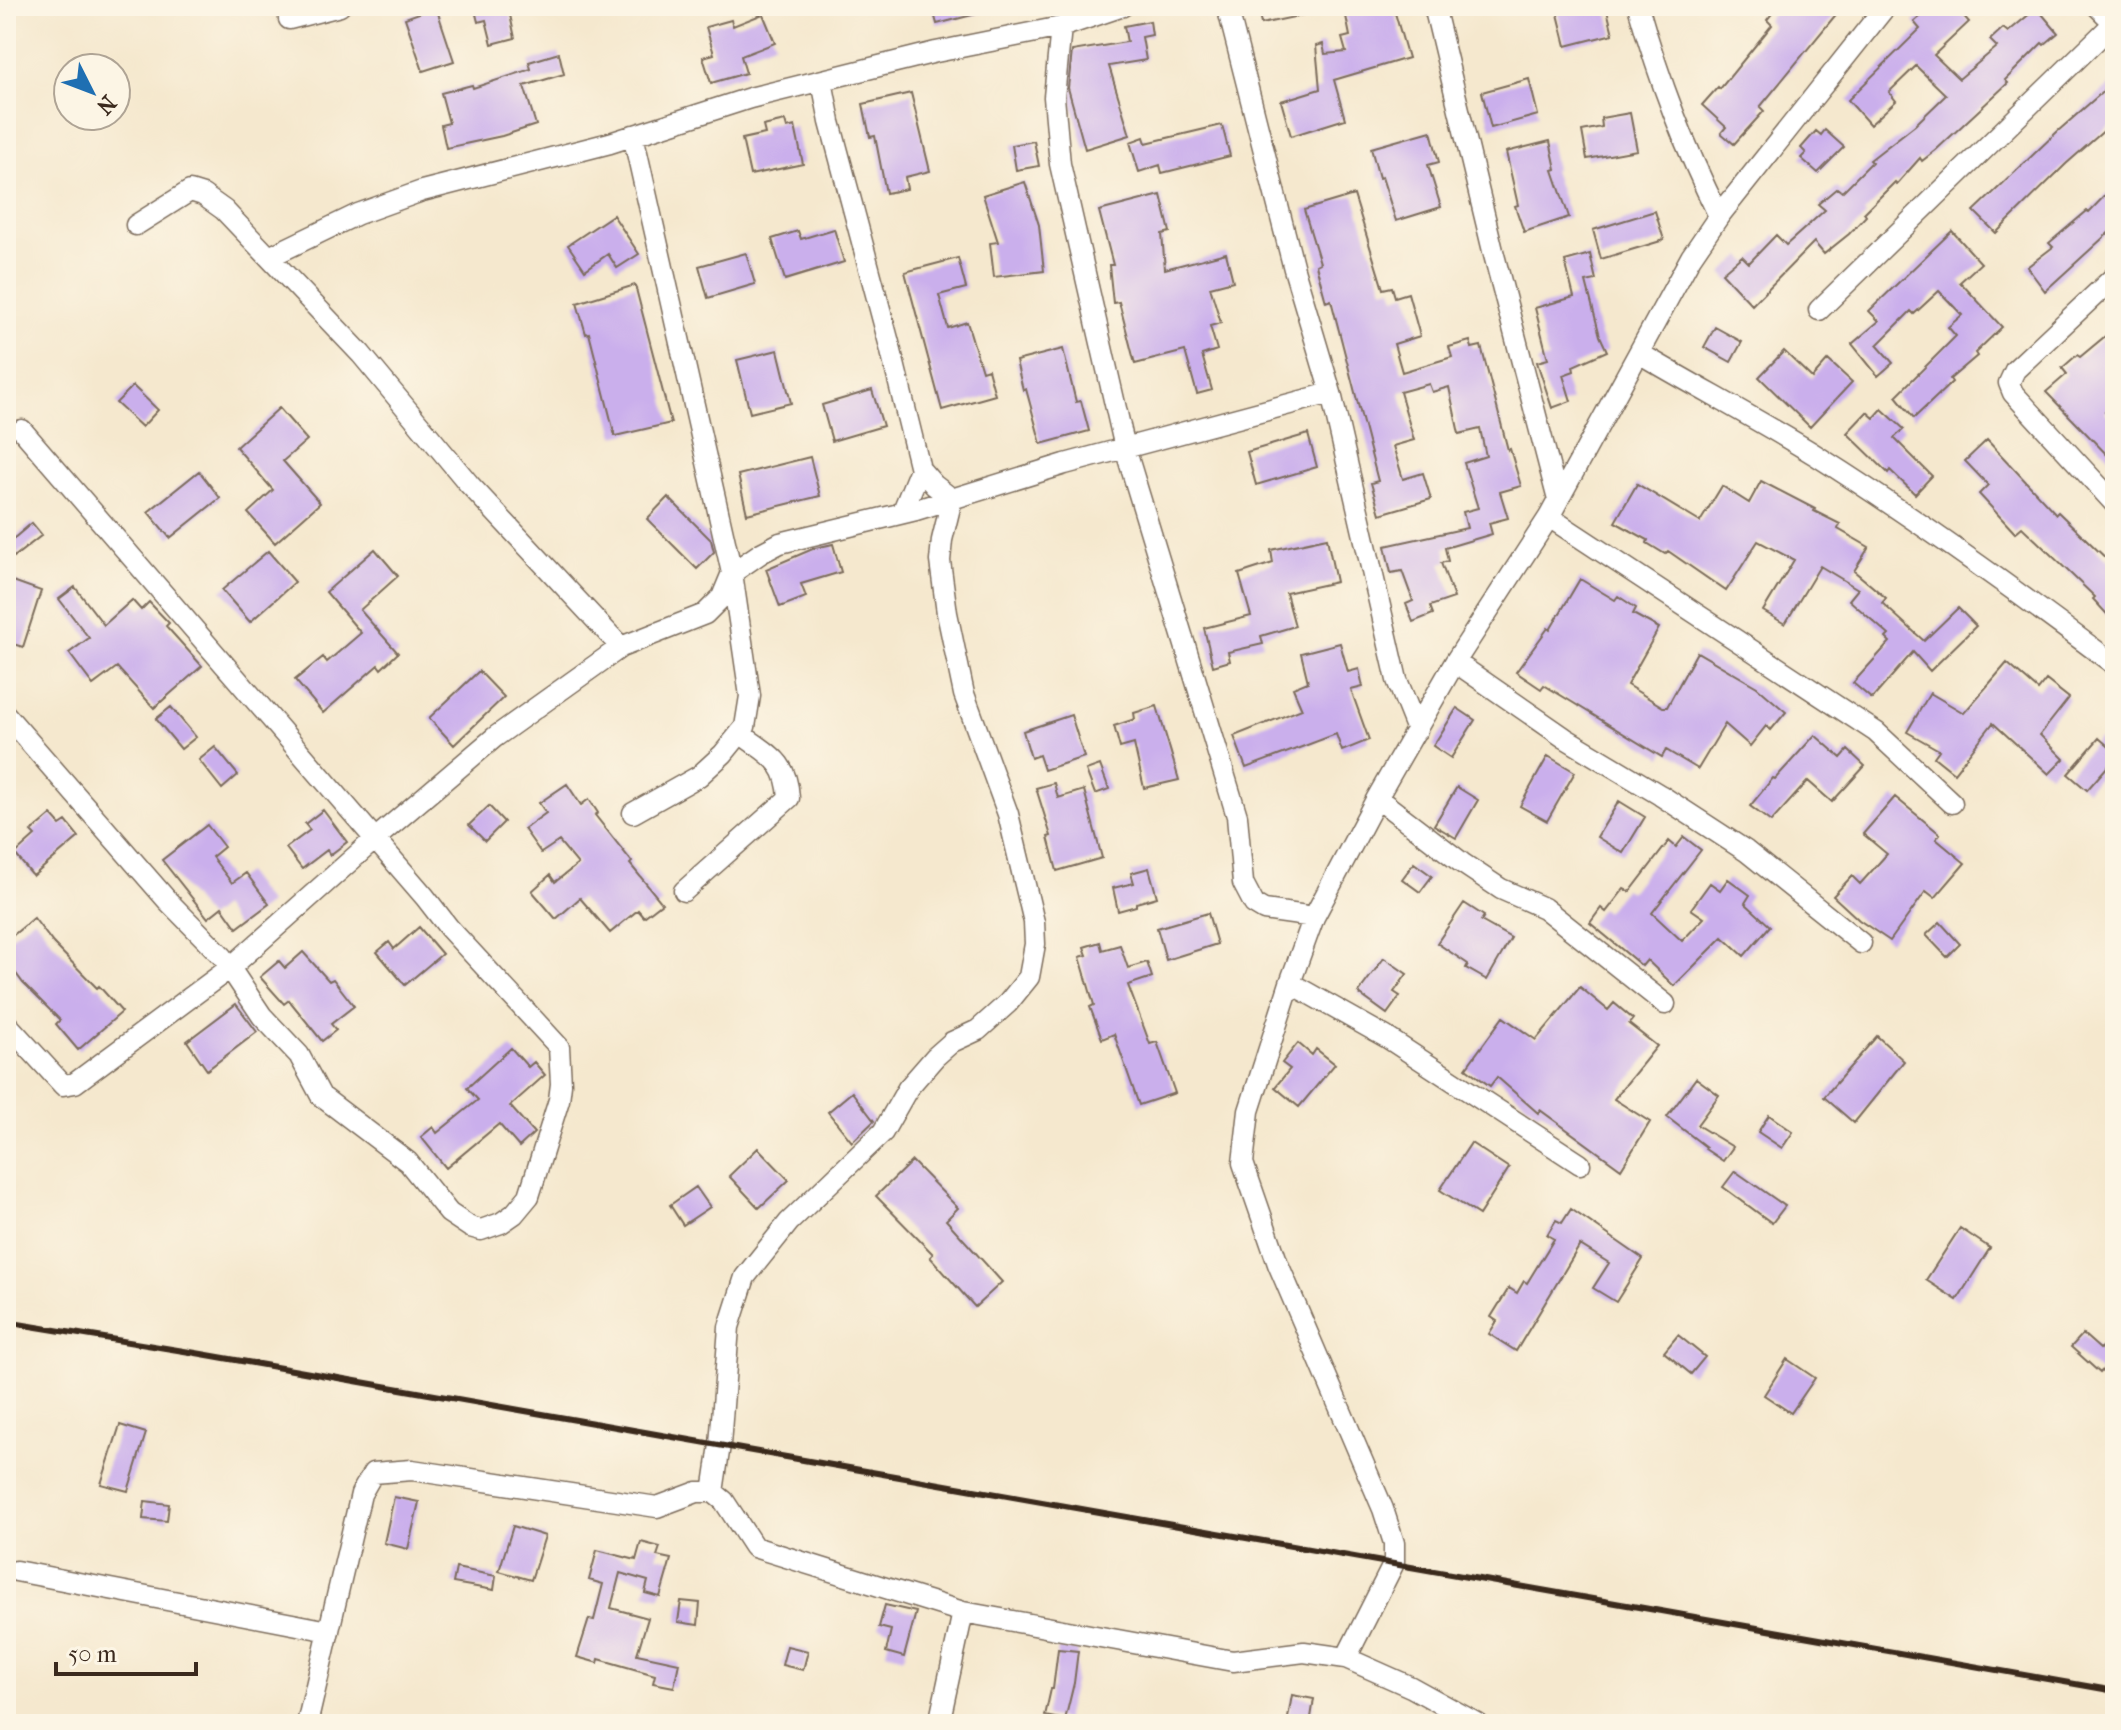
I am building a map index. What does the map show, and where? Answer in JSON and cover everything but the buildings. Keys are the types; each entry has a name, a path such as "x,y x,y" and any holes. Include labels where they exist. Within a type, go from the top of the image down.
{"street":[{"path":"289,19 340,6"},
{"path":"269,257 358,214 422,191 633,135 750,98 936,52 1061,27 1123,6"},
{"path":"1227,6 1294,269 1331,393 1397,680 1417,730"},
{"path":"1434,6 1554,508 1876,732 1952,803"},
{"path":"1638,6 1666,98 1683,142 1719,216"},
{"path":"1346,1658 1394,1563 1394,1543 1383,1509 1278,1264 1243,1163 1249,1111 1290,983 1314,917 1377,798 1455,662 1554,508 1668,294 1719,216 1886,6"},
{"path":"1819,310 2115,23 2097,6"},
{"path":"1061,27 1054,97 1060,164 1125,448 1237,816 1243,883 1249,897 1264,910 1314,917"},
{"path":"822,81 920,469 952,499"},
{"path":"633,135 732,573 750,696 745,727 723,754 699,776 633,813"},
{"path":"136,225 190,191 203,195 224,210 361,354 469,484 621,647"},
{"path":"2115,276 2015,370 2009,383 2013,393 2115,504"},
{"path":"1639,353 1814,454 1872,492 2115,665"},
{"path":"6,1023 63,1085 75,1083 230,968 495,737 621,647 705,614 722,597 732,573 780,543 902,513 1125,448 1331,393"},
{"path":"6,715 167,900 223,957 262,1016 299,1055 321,1096 408,1162 449,1213 470,1227 481,1230 501,1223 514,1214 529,1196 559,1100 559,1047 449,928 22,430"},
{"path":"902,513 920,469"},
{"path":"713,1492 720,1445 729,1327 745,1277 789,1222 883,1132 908,1088 942,1049 978,1030 1008,1003 1029,977 1035,944 1034,922 1008,814 964,694 947,613 940,561 952,499"},
{"path":"1455,662 1565,738 1746,851 1861,943"},
{"path":"684,891 789,798 788,779 783,766 740,733"},
{"path":"1377,798 1501,889 1544,908 1665,1004"},
{"path":"1290,983 1386,1037 1580,1164"},
{"path":"307,1724 361,1494 373,1473 412,1470 657,1507 697,1492 713,1492 724,1501 754,1547 963,1612 1233,1661 1304,1652 1346,1658 1411,1687 1478,1724"},
{"path":"16,1571 329,1631"},
{"path":"939,1724 963,1612"}],"railway":[{"path":"6,1322 2115,1691"}]}
